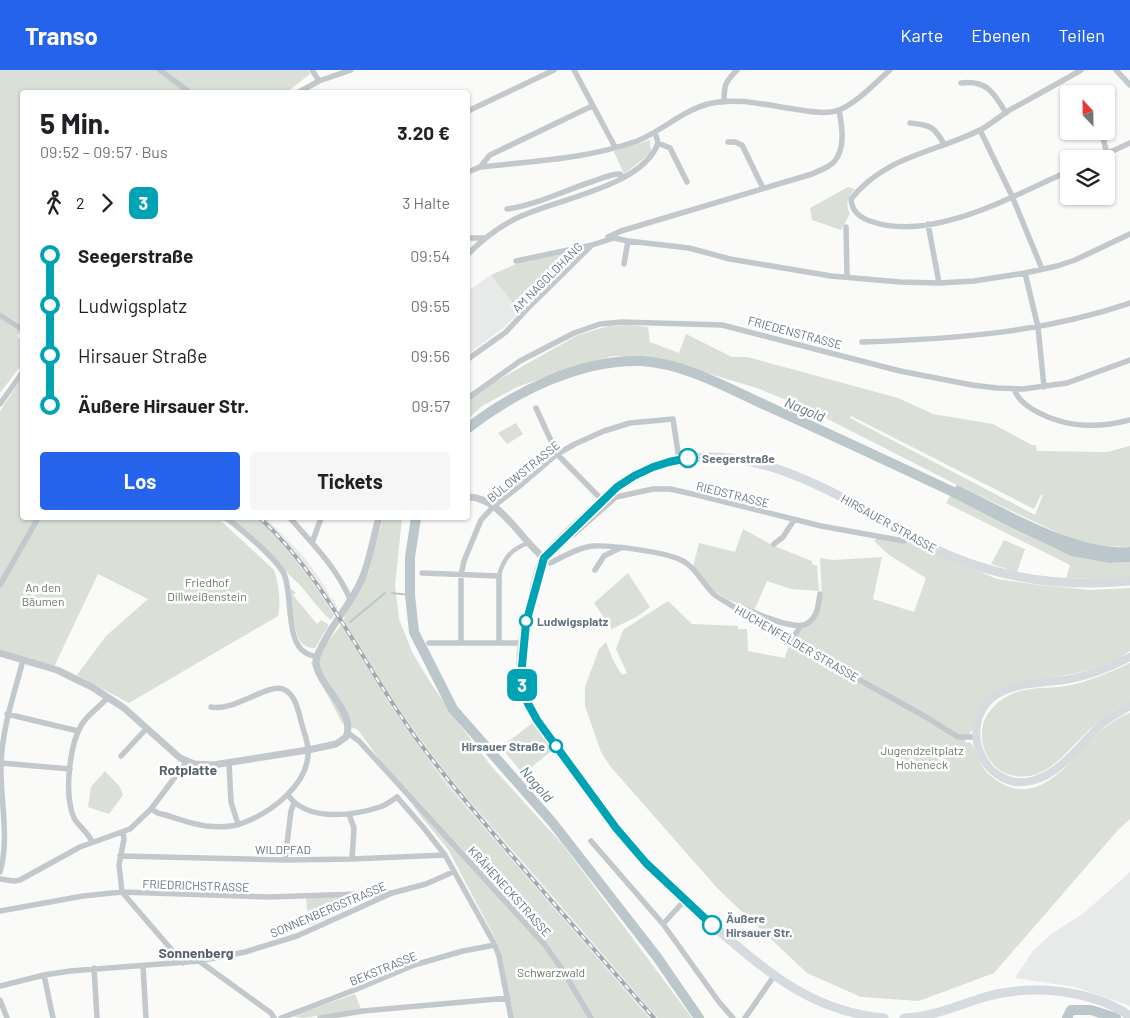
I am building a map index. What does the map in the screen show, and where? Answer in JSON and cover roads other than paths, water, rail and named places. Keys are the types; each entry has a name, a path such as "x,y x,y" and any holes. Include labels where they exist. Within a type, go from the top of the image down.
{"main road":[{"name":"HIRSAUER STRASSE","path":"884,1018 857,1014 836,1008 806,996 774,976 685,900 646,863 616,828 537,720 528,704 522,685 521,667 526,623 544,558 602,500 634,476 653,467 679,459 699,456 727,457 752,462 794,475 820,486 936,550 964,562 1015,576 1049,581 1084,584 1130,581"},
{"path":"1130,657 1085,676 1028,684 1005,690 994,697 981,712 977,725 976,737 980,754 994,771 1009,780 1018,782 1034,780 1048,775 1105,721 1130,706"},
{"path":"904,1018 933,1014 992,995 1047,991 1069,993 1094,999 1115,1007 1130,1016"}],"street":[{"path":"160,70 186,90"},
{"path":"312,70 319,81"},
{"path":"303,90 319,81 351,70"},
{"path":"470,110 554,70"},
{"path":"574,70 615,147"},
{"path":"724,102 724,88 727,79 737,70"},
{"path":"470,171 480,167 575,156 615,147 638,140 690,111 707,104 745,102 816,112 839,110 857,99 890,70"},
{"path":"1060,174 982,210 959,218 928,224 898,226 880,224 863,218 855,211 851,199 859,188 882,170 980,130 1081,70"},
{"path":"1116,70 1130,85"},
{"path":"961,83 978,83 988,89 997,98 1006,113"},
{"path":"480,167 490,155 592,106"},
{"name":"AM NAGOLDHANG","path":"470,358 506,332 592,246 621,231 812,174 826,167 834,161 841,145 842,128 839,110"},
{"path":"910,123 932,127 937,131 944,144"},
{"path":"980,130 1012,196 1042,269"},
{"path":"470,252 484,238 518,217 601,188 623,178 651,158 658,143 655,132"},
{"path":"728,142 742,144 763,188"},
{"path":"658,143 670,148 687,182"},
{"path":"1115,150 1130,143"},
{"path":"507,209 527,206 614,174 620,174 623,178"},
{"path":"928,224 939,283"},
{"path":"846,227 847,277"},
{"path":"516,261 592,246 614,238 689,248 730,259 847,277 900,282 974,282 1025,273 1075,260 1130,234"},
{"path":"470,238 484,238"},
{"path":"624,264 628,241"},
{"path":"1025,273 1038,327 1044,387"},
{"path":"862,342 968,337 1038,327 1074,320 1130,302"},
{"path":"0,316 20,328"},
{"name":"FRIEDENSTRASSE","path":"470,397 508,369 574,333 600,324 638,321 722,325 900,371 972,385 1014,389 1044,387 1076,380 1130,360"},
{"path":"0,404 20,376"},
{"path":"1014,389 1016,396 1028,406 1056,421 1090,426 1116,424 1130,420"},
{"path":"536,408 557,454 602,500"},
{"name":"BÜLOWSTRASSE","path":"461,642 461,575 464,561 470,543 482,520 494,506 557,454 604,431 630,423 673,419 679,459"},
{"name":"RIEDSTRASSE","path":"562,539 568,538 580,529 616,497 653,489 670,489 794,520 867,535 904,541 910,536"},
{"path":"470,497 483,499 494,506 544,558"},
{"path":"0,585 37,520"},
{"path":"228,520 274,560 282,570 286,582 293,631 297,644 305,653 317,657"},
{"path":"292,520 342,580 350,599"},
{"path":"312,543 321,520"},
{"path":"0,653 71,676 108,697 147,728 173,752 187,761 204,765 229,763 336,744 346,738 348,733 347,720 318,670 317,657 338,616 361,580 378,520"},
{"path":"774,544 783,536 794,520"},
{"path":"499,642 499,576 505,557 515,548 528,542"},
{"name":"HUCHENFELDER STRASSE","path":"544,558 550,562 592,546 622,548 682,560 700,576 706,587 716,596 958,737 976,737"},
{"path":"595,570 604,556 622,548"},
{"path":"422,573 499,576"},
{"path":"732,605 800,626 808,624 813,618 818,610 820,594"},
{"path":"791,641 800,626"},
{"path":"429,643 524,643"},
{"path":"0,872 4,848 1,763 7,714 23,660"},
{"path":"151,809 205,826 238,824 257,817 288,795 301,777 307,763 308,750 297,706 291,696 282,688 273,688 239,703 218,709 211,707"},
{"path":"92,842 90,836 75,819 70,803 68,788 70,769 78,731 83,722 108,697"},
{"path":"7,714 78,731"},
{"path":"121,756 147,728"},
{"name":"KRÄHENECKSTRASSE","path":"348,733 359,741 544,944 562,969 591,1018"},
{"path":"0,879 20,880 80,847 130,829 151,809 187,761"},
{"path":"1,763 70,769"},
{"path":"229,763 231,802 238,824"},
{"path":"288,795 294,804 320,813 349,814 381,806 397,798 400,787"},
{"path":"397,798 424,827 445,855 495,945 500,956 511,1018"},
{"path":"285,860 291,812 294,804"},
{"path":"349,814 354,828 352,859"},
{"path":"123,832 124,839 119,871 122,892 183,963"},
{"path":"591,841 663,924 719,1002 733,1018"},
{"name":"WILDPFAD","path":"120,856 285,860 445,855"},
{"name":"SONNENBERGSTRASSE","path":"0,986 44,975 94,968 183,963 245,952 297,936 392,892 435,880 453,872"},
{"name":"FRIEDRICHSTRASSE","path":"0,911 83,896 122,892 269,897 392,892"},
{"path":"663,924 685,900"},
{"name":"BEKSTRASSE","path":"281,1018 414,965 464,950 495,945"},
{"path":"199,961 271,1012 274,1018"},
{"path":"143,966 146,1018"},
{"path":"94,968 97,1018"},
{"path":"44,975 53,1018"},
{"path":"745,1018 774,976"},
{"path":"320,1018 363,1011 508,998"},
{"path":"0,1000 7,1018"}],"waterway":[{"name":"Nagold","path":"470,427 527,390 572,372 618,362 641,361 657,363 689,371 721,384 964,497"},
{"name":"Nagold","path":"416,520 410,557 410,595 414,632 453,709 552,822 657,957 699,1018"},
{"path":"350,622 385,593"},
{"path":"392,593 410,595"},
{"path":"1067,1018 1071,1010 1091,1010 1116,1018"}],"railway":[{"path":"262,520 306,569 326,597 399,714 469,806 654,1018"}],"place":[{"name":"Seegerstraße","path":"688,458"},
{"name":"Ludwigsplatz","path":"526,621"},
{"name":"Hirsauer Straße","path":"556,746"},
{"name":"Äußere Hirsauer Str.","path":"712,925"}],"district":[{"name":"Rotplatte","path":"188,769"},
{"name":"Sonnenberg","path":"196,952"}],"park label":[{"name":"Friedhof Dillweißenstein","path":"207,589"},
{"name":"An den Bäumen","path":"43,594"},
{"name":"Jugendzeltplatz Hoheneck","path":"922,757"},
{"name":"Schwarzwald","path":"551,972"}]}
